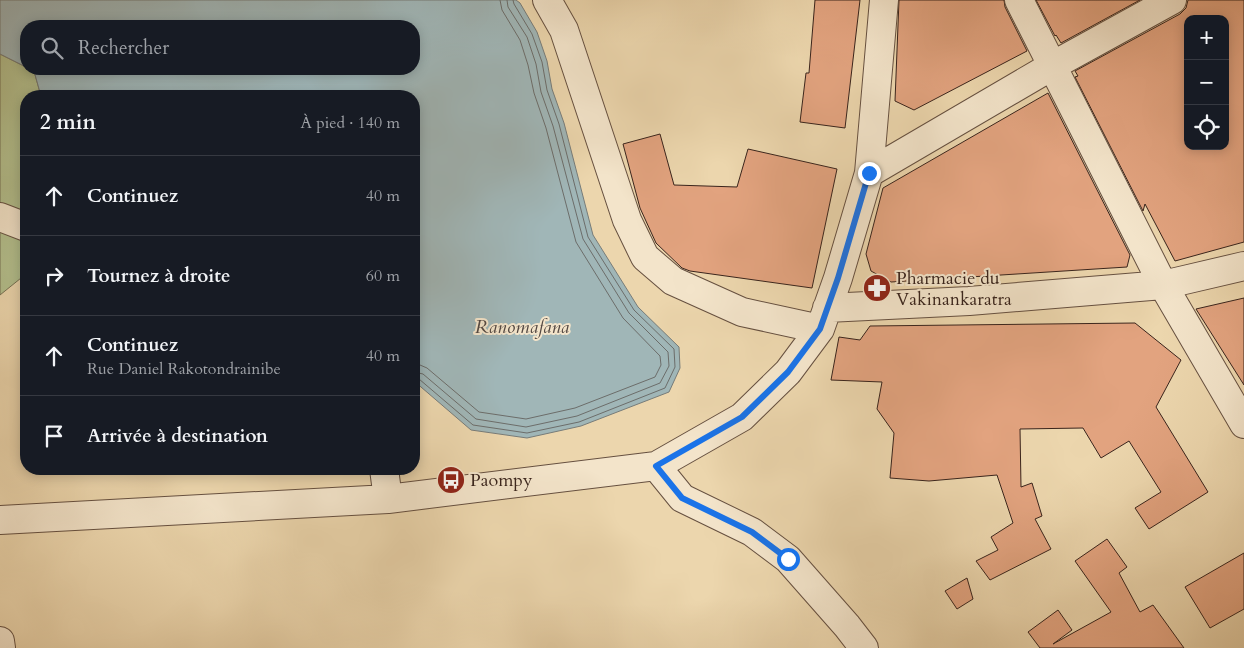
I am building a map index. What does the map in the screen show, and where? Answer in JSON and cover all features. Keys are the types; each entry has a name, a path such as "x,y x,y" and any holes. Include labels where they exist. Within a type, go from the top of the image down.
{"street":[{"path":"547,0 564,30 627,220 646,257 673,280 742,312 824,318 969,301 1163,285 1244,266"},
{"path":"0,520 388,499 656,466 742,417 788,372 824,318 869,173 884,0"},
{"path":"1019,0 1163,285 1244,424"},
{"path":"869,173 1052,66 1172,0"},
{"path":"0,217 20,225"},
{"path":"656,466 682,498 752,532 788,559 864,648"},
{"path":"385,475 388,499"},
{"path":"0,641 1,648"}],"green space":[{"path":"0,54 20,64 20,75 35,75 39,90 20,90 20,279 0,295"}],"water":[{"name":"Ranomafana","path":"0,0 516,0 520,3 537,32 547,61 552,89 564,123 593,235 638,307 679,347 680,368 669,392 581,426 527,438 471,430 420,386 420,90 39,90 35,75 420,75 420,20 20,20 20,64 0,54"}],"building":[{"path":"815,0 860,0 845,128 800,122 806,73 809,73"},
{"path":"899,0 1004,0 1005,7 1027,51 914,110 895,101"},
{"path":"1036,0 1140,0 1061,43 1055,36"},
{"path":"1188,0 1244,0 1244,242 1175,261 1145,204 1143,211 1075,77 1078,76 1075,71 1180,14 1186,8"},
{"path":"1048,93 1130,255 1127,267 891,282 871,271 866,254 883,188"},
{"path":"660,134 674,185 737,187 748,149 837,169 812,288 690,271 682,268 656,243 640,208 623,144"},
{"path":"1244,298 1244,385 1196,309"},
{"path":"1135,323 1181,360 1156,407 1208,492 1149,529 1135,508 1161,492 1129,441 1101,458 1083,428 1020,429 1021,487 1032,483 1042,516 1035,519 1051,549 990,580 976,561 998,550 991,537 1013,523 997,475 929,481 890,478 894,433 877,409 882,382 831,380 839,337 860,340 870,326"},
{"path":"1107,539 1127,567 1119,573 1140,612 1153,605 1184,648 1040,648 1028,632 1058,610 1072,630 1053,644 1111,612 1075,561"},
{"path":"1244,553 1244,609 1210,628 1185,587"},
{"path":"967,578 973,599 957,609 945,591"}],"place":[{"name":"Pharmacie du Vakinankaratra","path":"877,288"},
{"name":"Paompy","path":"451,480"}],"route":[{"path":"788,559 752,532 682,498 656,466 742,417 788,372 820,329 838,278 869,173"}]}
